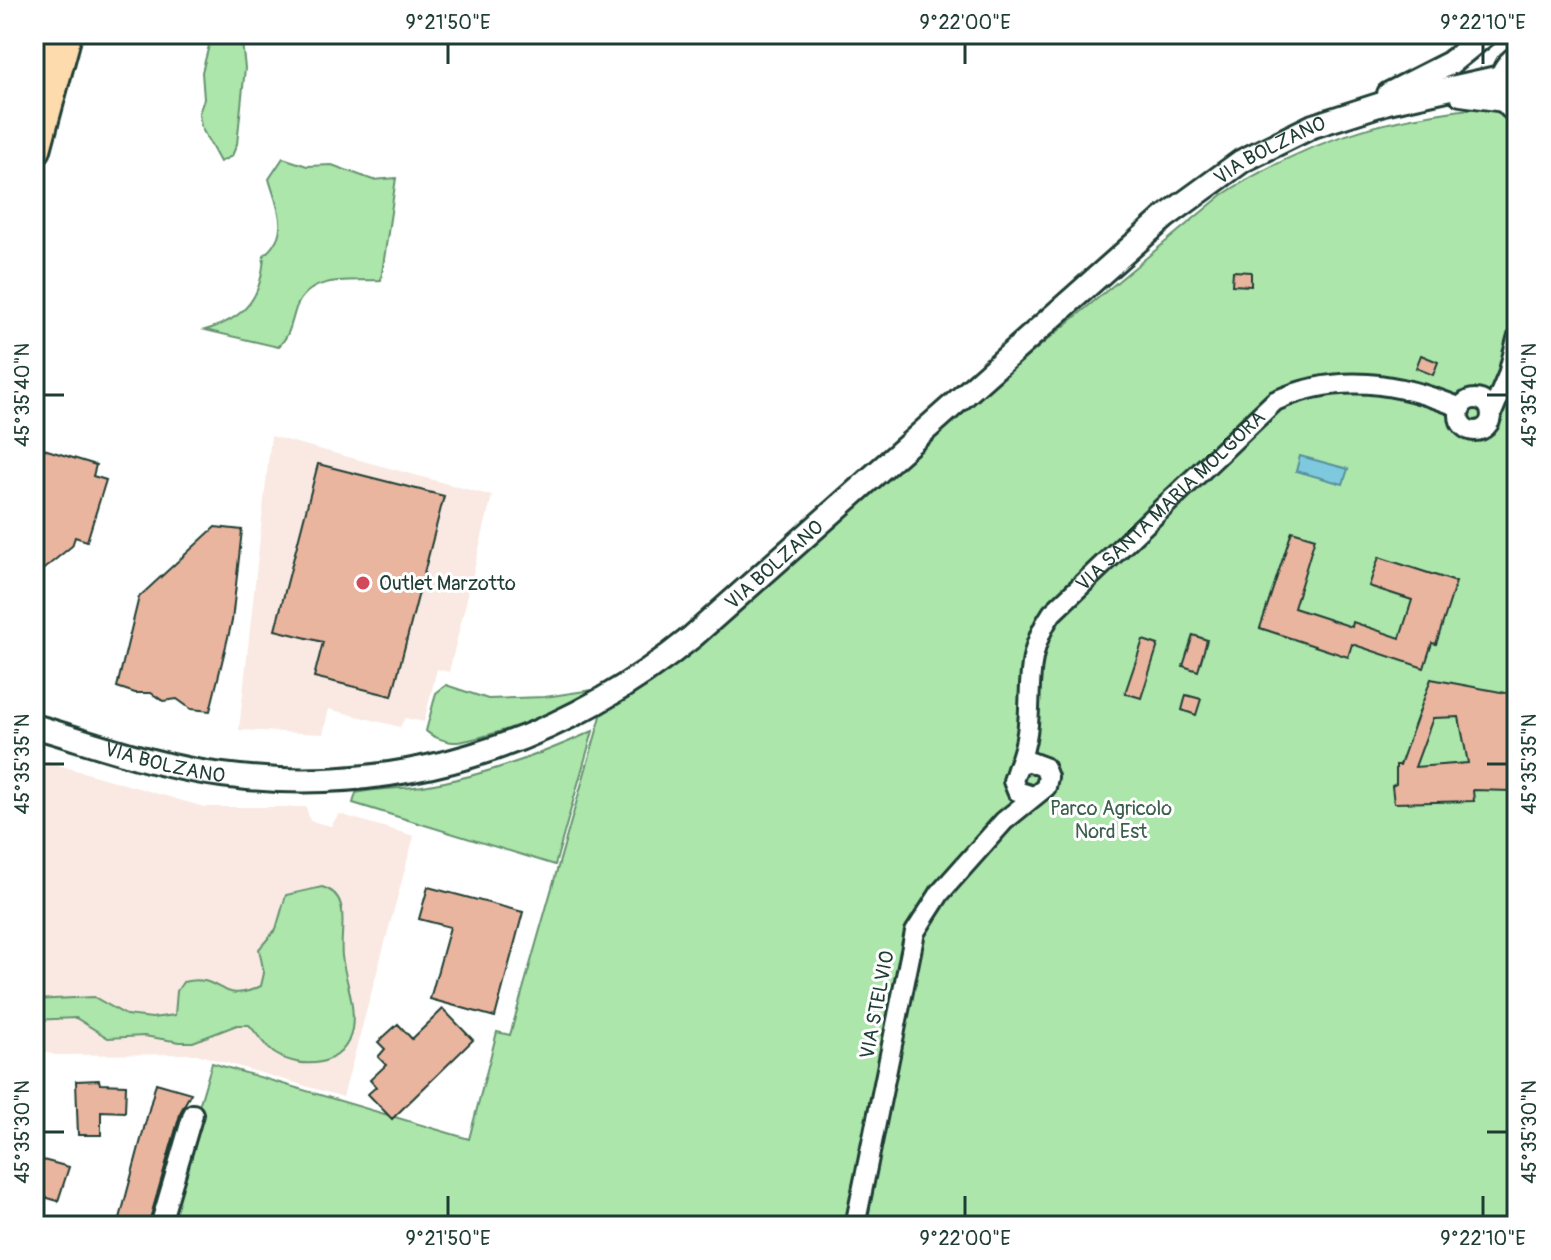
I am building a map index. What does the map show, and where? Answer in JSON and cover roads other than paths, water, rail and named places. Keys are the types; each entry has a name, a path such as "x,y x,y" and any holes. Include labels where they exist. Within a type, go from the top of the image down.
{"highway":[{"path":"34,41 37,34"},
{"path":"34,94 64,34"},
{"path":"34,149 64,34"}],"street":[{"path":"1358,110 1450,63 1486,34"},
{"path":"1509,82 1517,42"},
{"name":"VIA BOLZANO","path":"34,726 205,772 265,780 319,780 399,772 446,762 529,737 568,720 631,684 714,619 1189,197 1270,146 1358,110 1420,95 1485,95 1509,82"},
{"name":"VIA SANTA MARIA MOLGORA","path":"1028,732 1029,665 1038,635 1052,613 1275,401 1305,387 1353,381 1441,400 1461,408 1468,401 1478,399 1487,404 1492,413 1508,375 1517,339"},
{"path":"1028,732 1040,763 1047,772 1048,782 1042,791 1033,796 1022,794 1014,786 1013,776 1028,732"},
{"path":"1018,766 1028,761 1040,763"},
{"name":"VIA STELVIO","path":"1004,821 1014,786"},
{"name":"VIA STELVIO","path":"855,1226 915,932 940,893 1004,821 1033,796"},
{"path":"160,1226 193,1114"}],"water":[{"path":"1300,456 1348,469 1343,484 1296,471"}],"place":[{"name":"Outlet Marzotto","path":"363,583"}],"park label":[{"name":"Parco Agricolo Nord Est","path":"1111,820"}]}
